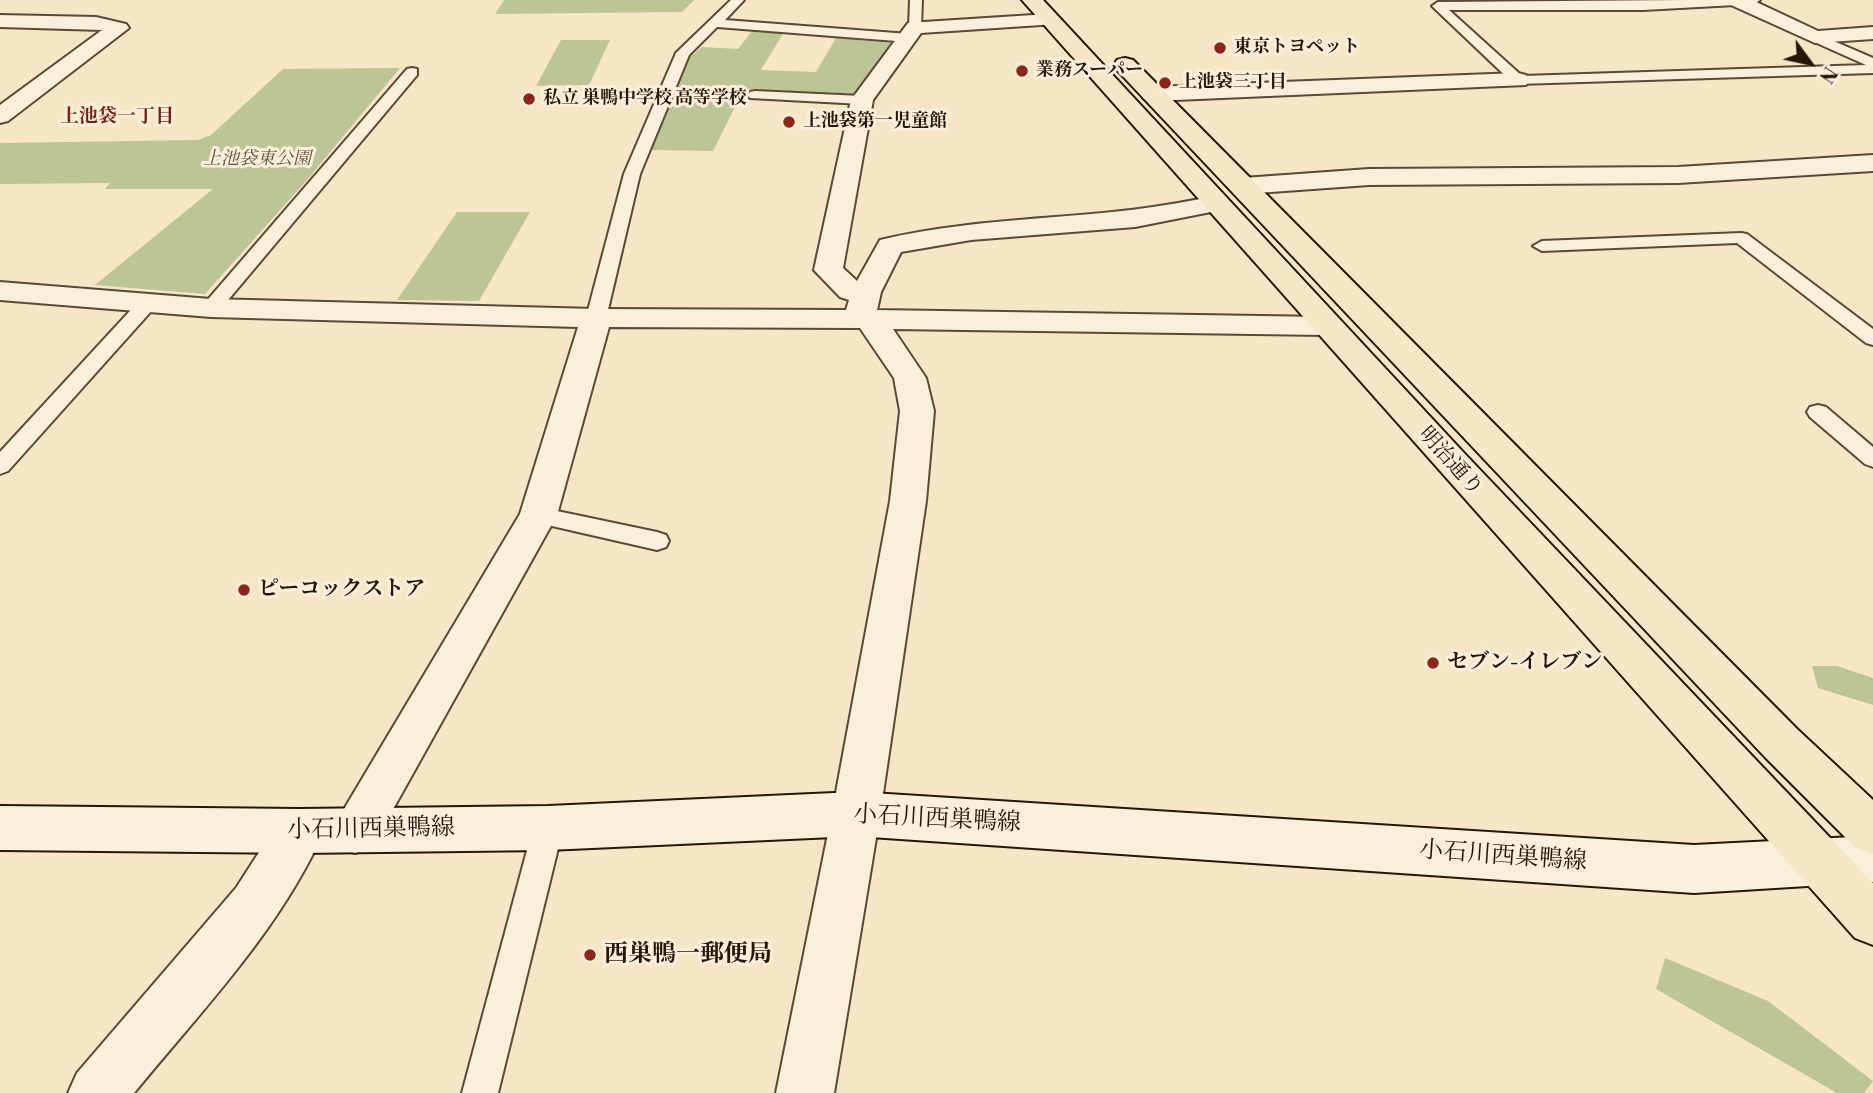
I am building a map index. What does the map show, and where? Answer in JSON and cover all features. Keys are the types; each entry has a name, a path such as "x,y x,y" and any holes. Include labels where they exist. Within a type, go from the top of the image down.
{"main road":[{"name":"明治通り","path":"1048,7 1152,94 1230,195 1325,326 1873,920"},
{"name":"明治通り","path":"1048,7 1230,195 1873,832"}],"street":[{"path":"1742,0 1815,37 1873,33"},
{"path":"805,1093 856,814 908,501 917,411 910,378 868,306 828,270 862,100 912,33 1048,7"},
{"path":"96,23 115,8"},
{"path":"0,21 96,23 119,28 0,116"},
{"path":"1152,94 1518,80"},
{"path":"868,306 890,246 934,235 1135,221 1230,195 1370,177 1678,176 1873,163"},
{"path":"0,291 211,308 596,318 868,306 1325,326"},
{"path":"355,831 538,515 596,318"},
{"name":"小石川西巣鴨線","path":"0,828 355,831 548,828 856,814 1694,869 1873,859"},
{"path":"96,1093 254,906 300,831"}],"lane":[{"path":"596,318 632,174 683,53 738,0"},
{"path":"714,23 912,33 916,0"},
{"path":"1742,0 1643,6 1438,6 1518,80 1873,69"},
{"path":"1815,37 1873,63"},
{"path":"211,308 412,72"},
{"path":"755,95 862,100"},
{"path":"1542,246 1741,239 1873,339"},
{"path":"0,466 147,304"},
{"path":"1818,412 1873,459"},
{"path":"538,515 657,541"},
{"path":"480,1093 548,828"}],"green space":[{"path":"504,0 694,0 682,12 495,14"},
{"path":"753,30 784,32 761,70 816,72 836,38 892,43 861,94 744,89 713,151 650,150 688,59 702,47 738,49"},
{"path":"561,40 610,40 589,85 536,86"},
{"name":"上池袋東公園","path":"400,68 307,180 205,294 95,285 213,189 105,189 110,183 0,184 0,143 198,140 211,135 283,69"},
{"path":"457,212 530,212 479,301 397,300"},
{"path":"1812,666 1837,666 1873,678 1873,705 1818,688"},
{"path":"1665,958 1768,1001 1873,1081 1864,1093 1837,1093 1656,989"}],"place":[{"name":"東京トヨペット","path":"1220,48"},
{"name":"業務スーパー","path":"1022,71"},
{"name":"上池袋三丁目","path":"1165,83"},
{"name":"私立 巣鴨中学校 高等学校","path":"529,99"},
{"name":"上池袋第一児童館","path":"789,122"},
{"name":"ピーコックストア","path":"244,590"},
{"name":"セブン-イレブン","path":"1433,663"},
{"name":"西巣鴨一郵便局","path":"590,955"}],"district":[{"name":"上池袋一丁目","path":"117,117"}]}
